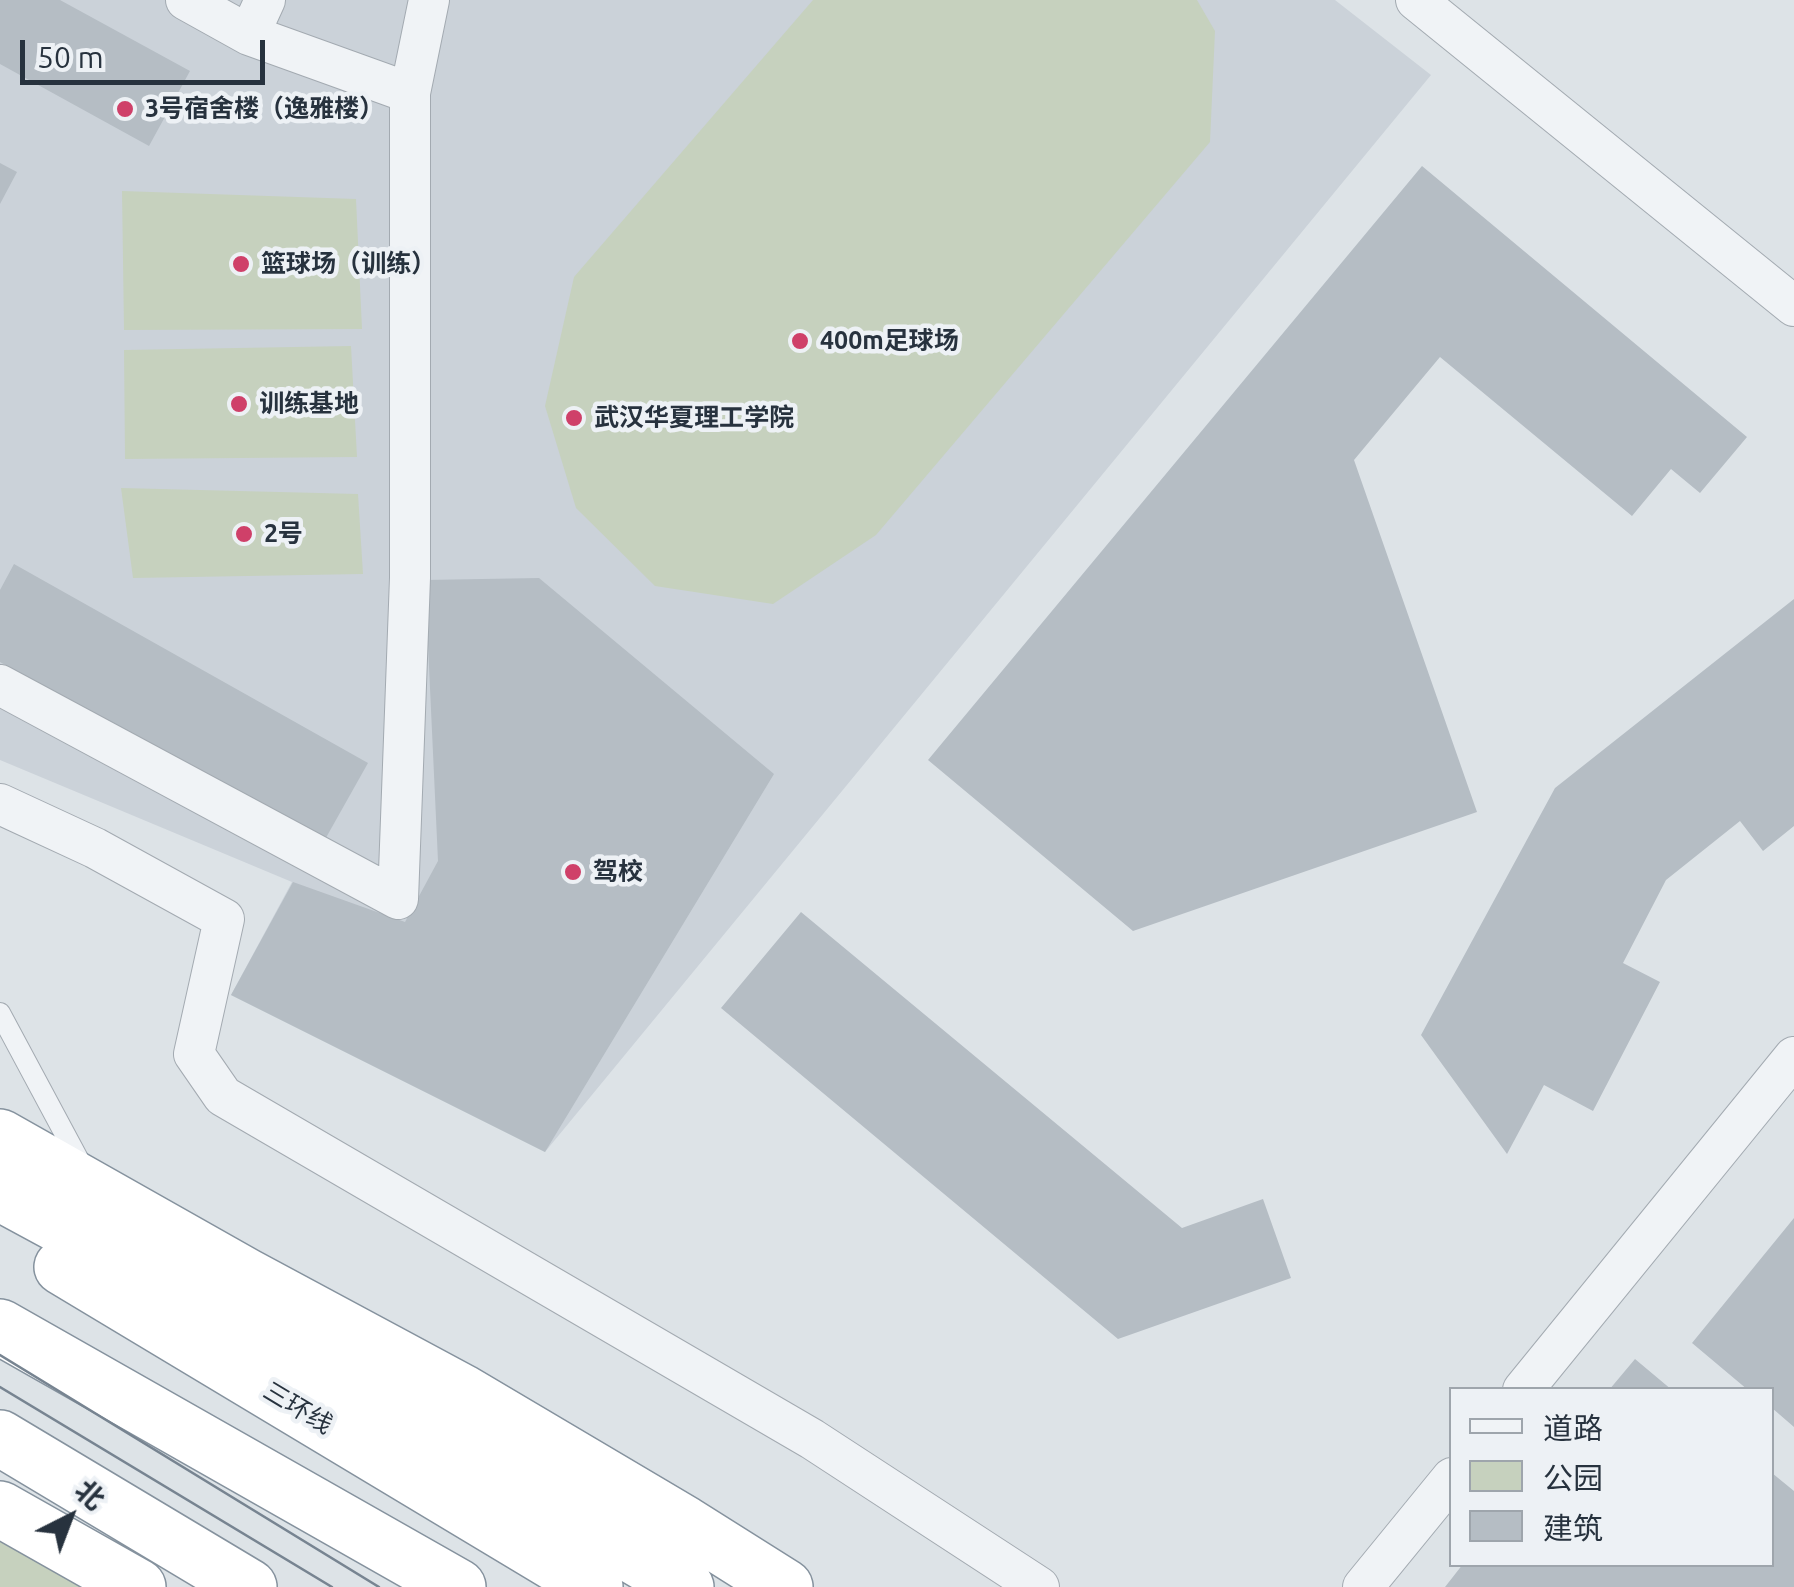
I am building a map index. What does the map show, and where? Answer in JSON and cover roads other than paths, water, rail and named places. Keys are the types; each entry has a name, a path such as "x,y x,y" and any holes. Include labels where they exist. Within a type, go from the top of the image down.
{"highway":[{"path":"0,1137 462,1392 785,1587"},
{"path":"94,1190 474,1460"},
{"path":"0,1193 233,1318 671,1577"},
{"name":"三环线","path":"0,1229 595,1587"},
{"path":"0,1327 458,1587"},
{"path":"0,1438 248,1587"},
{"path":"0,1508 138,1587"}],"street":[{"path":"186,0 257,18 410,93"},
{"path":"0,685 398,899 410,578 410,93 429,0"},
{"path":"1416,0 1794,306"},
{"path":"0,804 94,848 224,919 194,1054 223,1096 812,1439 1039,1587"},
{"path":"1526,1387 1794,1057"},
{"path":"1363,1587 1449,1482"}],"lane":[{"path":"0,1014 94,1190"}],"tram line":[{"path":"0,1355 379,1587"},
{"path":"0,1387 332,1587"}],"place":[{"name":"3号宿舍楼（逸雅楼）","path":"125,109"},
{"name":"篮球场（训练）","path":"241,264"},
{"name":"400m足球场","path":"800,341"},
{"name":"训练基地","path":"239,404"},
{"name":"武汉华夏理工学院","path":"574,418"},
{"name":"2号","path":"244,534"},
{"name":"驾校","path":"573,872"}]}
